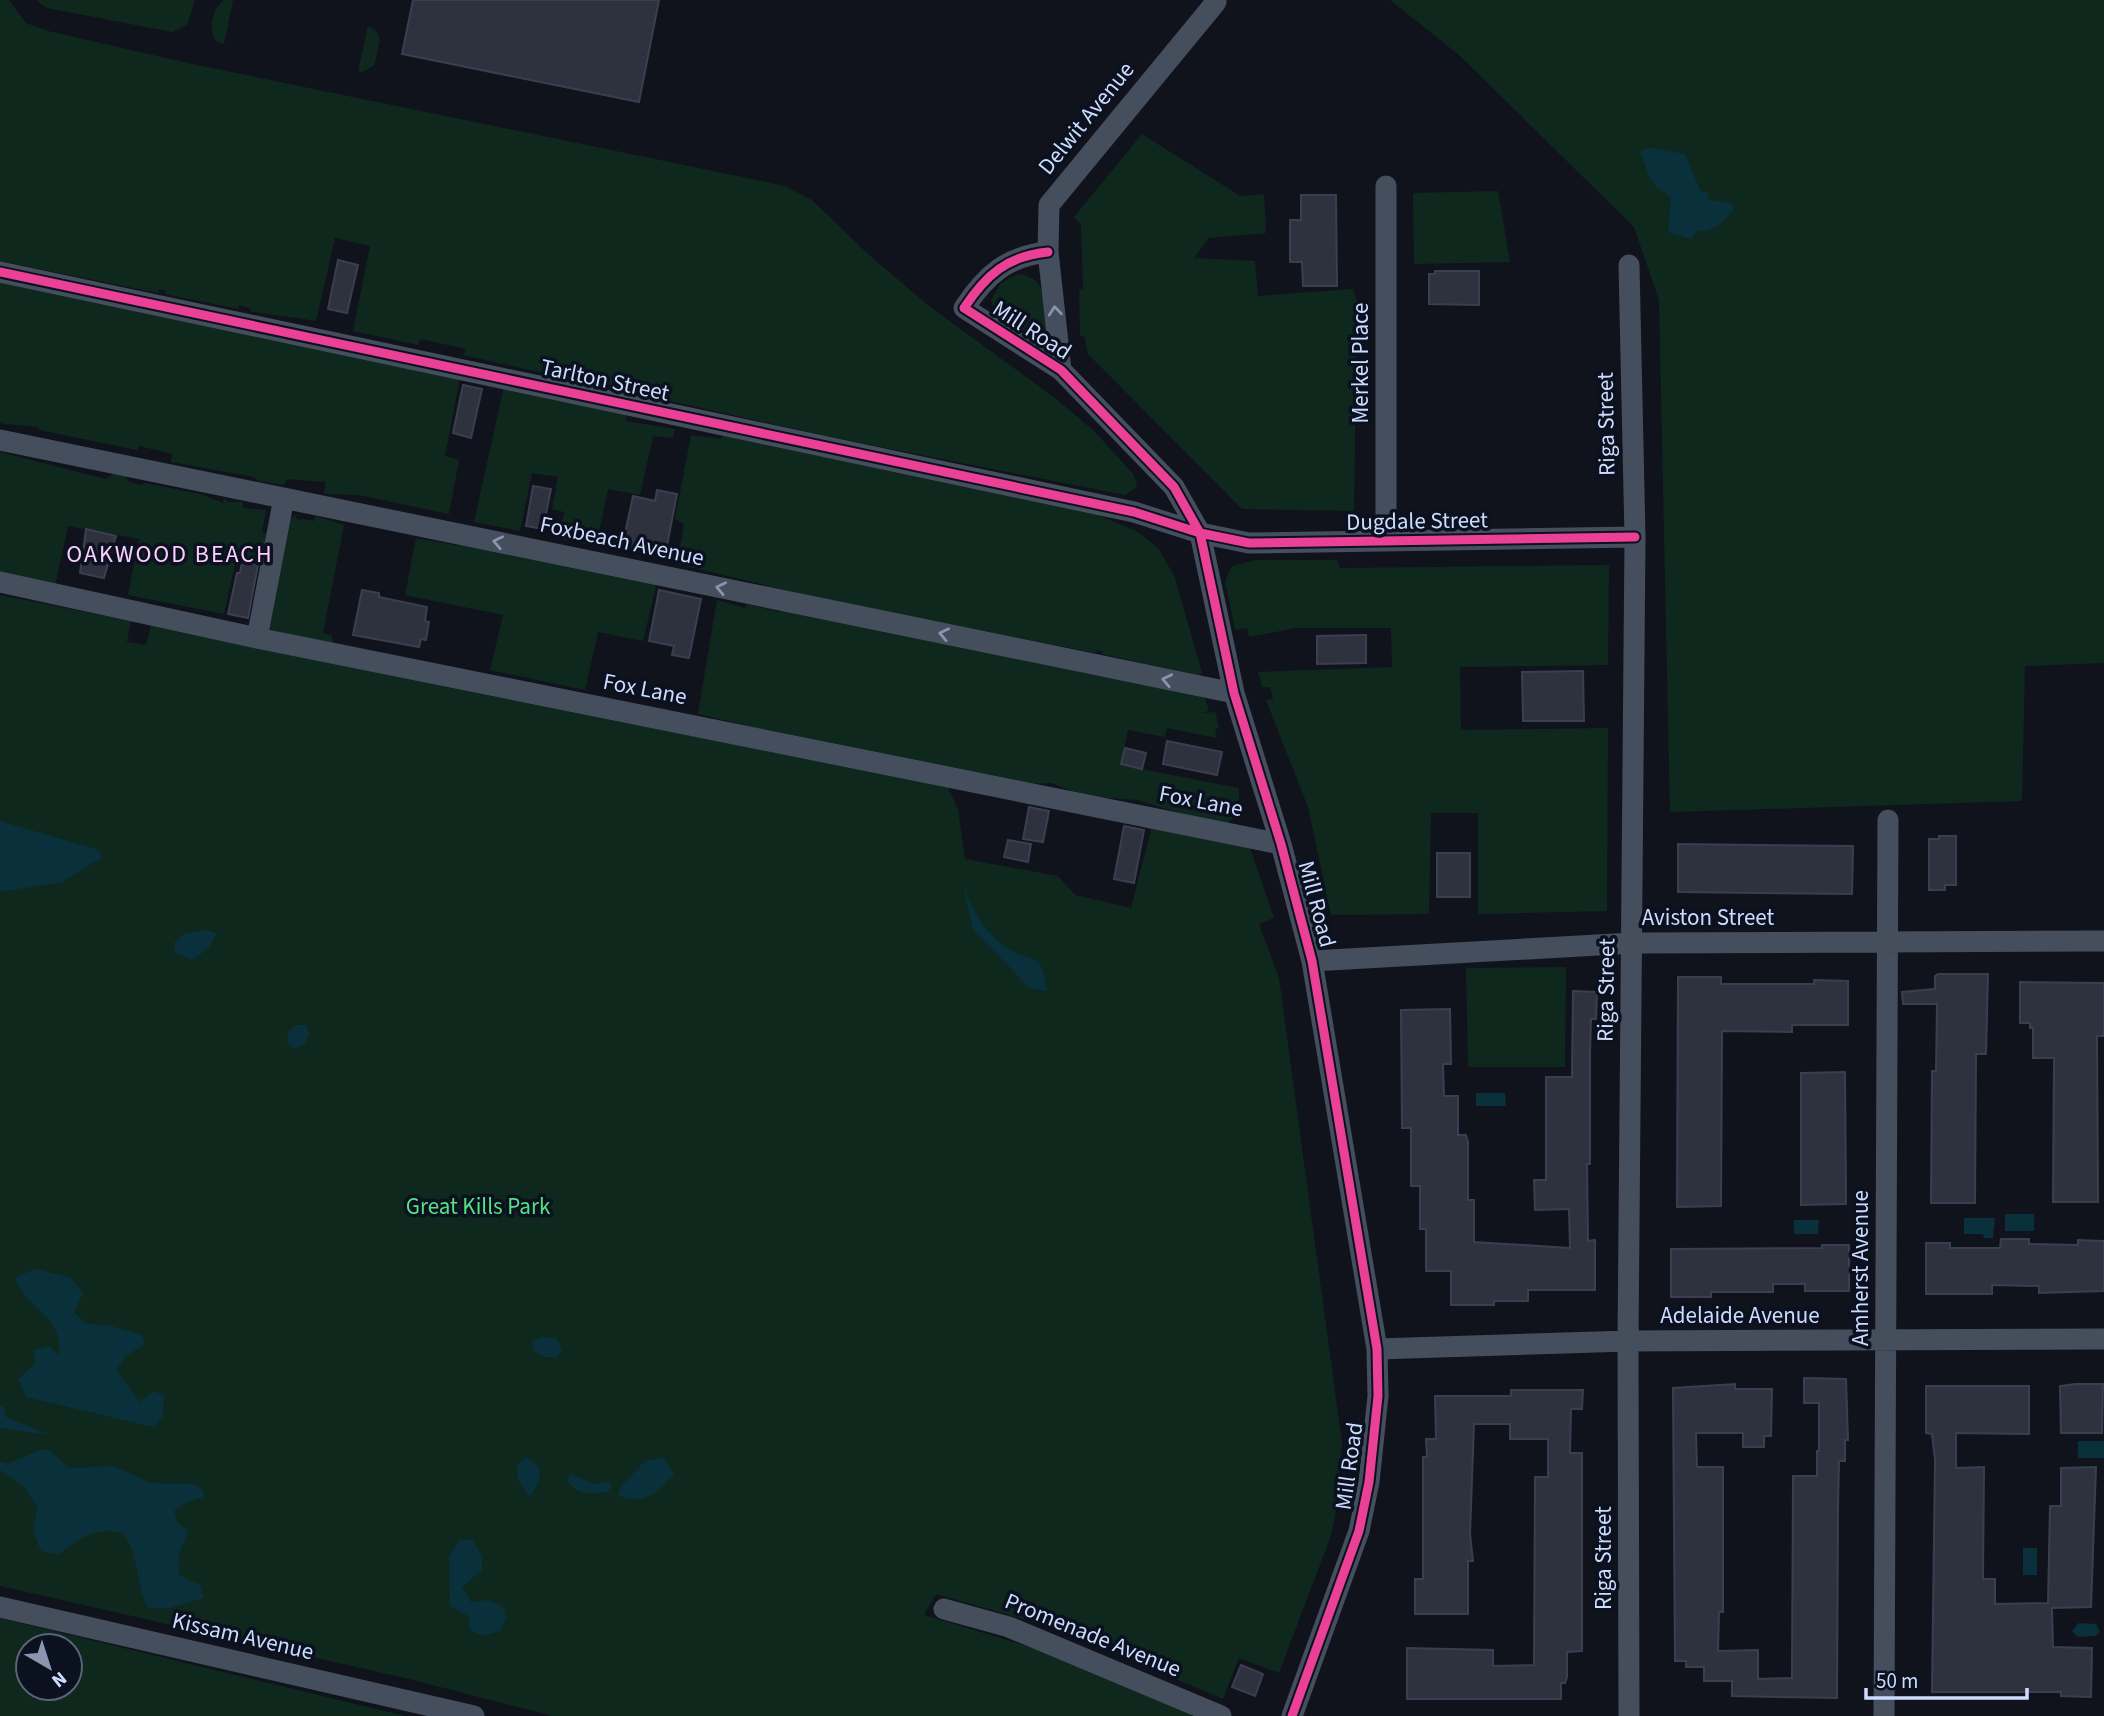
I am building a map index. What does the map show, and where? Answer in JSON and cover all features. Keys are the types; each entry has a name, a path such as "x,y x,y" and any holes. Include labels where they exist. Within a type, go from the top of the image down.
{"street":[{"name":"Delwit Avenue","path":"1061,370 1048,252 1049,205 1216,2"},
{"name":"Merkel Place","path":"1386,186 1386,540"},
{"name":"Mill Road","path":"1048,252 1024,254 1002,264 980,283 964,308 1061,370 1174,487 1200,533 1234,693 1281,844 1312,961 1377,1349 1378,1396 1369,1482 1359,1531 1292,1716"},
{"name":"Riga Street","path":"1629,265 1635,537 1629,1716"},
{"name":"Tarlton Street","path":"0,272 1134,512 1200,533"},
{"name":"Foxbeach Avenue","path":"0,440 1234,693"},
{"path":"257,638 284,498"},
{"name":"Dugdale Street","path":"1200,533 1249,543 1635,537"},
{"name":"Fox Lane","path":"0,582 257,638 1281,844"},
{"name":"Amherst Avenue","path":"1884,1716 1888,820"},
{"name":"Aviston Street","path":"1312,961 1633,943 2104,941"},
{"name":"Adelaide Avenue","path":"1377,1349 1629,1341 2104,1339"},
{"name":"Kissam Avenue","path":"0,1607 474,1716"},
{"name":"Promenade Avenue","path":"944,1609 1009,1627 1221,1716"}],"green space":[{"path":"0,0 9,0 26,23 48,31 197,65 787,187 812,200 868,254 929,306 1055,398 1094,431 1134,475 1137,487 1125,495 836,438 463,355 466,349 420,339 418,345 353,331 370,246 335,238 316,321 250,311 250,308 239,305 238,309 165,294 165,290 159,289 158,293 0,261"},
{"path":"36,0 195,1 187,25 172,32 47,8"},
{"path":"224,0 233,0 224,44 216,41 212,25 214,14"},
{"path":"1390,0 2104,0 2104,663 2025,666 2022,801 1670,812 1659,300 1634,227 1459,55"},
{"path":"368,26 376,31 380,40 374,66 361,72 358,71"},
{"path":"1142,134 1240,196 1264,194 1266,233 1209,238 1194,258 1255,261 1258,296 1353,289 1357,301 1354,511 1242,509 1088,354 1084,336 1080,336 1079,290 1083,289 1081,225 1074,217"},
{"path":"1498,191 1510,262 1414,264 1413,193"},
{"path":"1018,274 1029,277 1042,291 1047,313 1049,347 1046,350 1012,331 991,300 1001,283"},
{"path":"0,282 460,378 445,456 459,460 449,514 359,495 324,494 326,482 287,479 284,485 258,481 254,477 171,462 172,454 139,446 137,450 34,427 0,423"},
{"path":"504,386 627,411 626,421 675,429 673,438 653,436 640,495 608,489 596,546 558,539 564,512 552,509 558,477 532,473 520,531 474,522"},
{"path":"724,431 1085,509 1138,532 1159,549 1175,578 1202,673 1199,675 1102,654 1103,651 1097,650 1096,653 848,605 677,564 684,524 675,519 691,435 721,439"},
{"path":"0,452 106,479 113,474 125,476 129,482 201,494 223,503 224,498 228,502 243,502 243,508 266,510 262,532 266,534 261,564 236,561 224,614 128,595 139,539 68,526 55,586 0,574"},
{"path":"295,515 298,521 314,521 315,516 344,525 323,633 332,636 333,645 269,629 286,523"},
{"path":"416,538 460,546 461,543 654,583 656,587 643,641 598,632 585,690 490,670 503,615 405,595"},
{"path":"1256,560 1337,560 1340,568 1609,565 1608,665 1460,667 1461,730 1608,728 1607,911 1478,914 1478,813 1431,813 1429,914 1331,915 1308,807 1266,700 1273,699 1270,687 1262,687 1258,672 1392,667 1391,628 1296,628 1249,637 1247,628 1235,630 1225,581 1232,566"},
{"name":"Great Kills Park","path":"0,595 131,621 127,642 146,645 151,625 947,786 958,809 965,859 1058,876 1075,895 1131,908 1152,826 1249,845 1274,918 1259,924 1279,978 1342,1443 1335,1517 1330,1538 1279,1673 1239,1658 1223,1699 1058,1629 936,1594 924,1615 1064,1657 1208,1716 553,1716 409,1679 0,1586"},
{"path":"717,600 745,608 747,604 780,612 782,609 1087,674 1103,677 1108,674 1205,698 1209,711 1202,713 1215,712 1219,727 1215,730 1217,738 1167,728 1165,737 1128,730 1121,765 1239,788 1239,813 1226,824 1209,822 1137,800 1083,796 1052,783 1025,784 923,767 698,714"},
{"path":"1566,967 1565,1067 1468,1067 1466,968"},
{"path":"0,1618 58,1632 14,1632 14,1702 84,1702 84,1638 405,1716 0,1716"}],"water":[{"path":"1650,148 1685,154 1701,192 1709,192 1707,199 1732,204 1734,209 1718,225 1708,230 1696,231 1691,239 1668,232 1671,197 1656,187 1649,177 1640,151"},
{"path":"0,821 99,850 101,858 62,882 0,892"},
{"path":"963,886 977,916 990,933 1006,947 1038,962 1048,991 1030,988 973,930"},
{"path":"206,930 217,933 209,948 192,960 175,953 174,943 185,933"},
{"path":"296,1025 306,1025 309,1032 306,1043 295,1049 287,1043 288,1032"},
{"path":"1476,1093 1505,1093 1506,1106 1476,1106"},
{"path":"2005,1214 2034,1214 2034,1231 2005,1231"},
{"path":"1964,1218 1995,1218 1993,1238 1984,1238 1983,1234 1964,1234"},
{"path":"1794,1220 1819,1220 1818,1234 1794,1234"},
{"path":"35,1269 70,1277 83,1293 74,1313 87,1324 111,1326 142,1335 145,1344 125,1357 116,1370 140,1402 154,1391 164,1396 163,1416 153,1427 26,1397 18,1379 35,1364 34,1350 49,1346 59,1355 59,1341 55,1330 26,1297 16,1277"},
{"path":"542,1337 556,1338 562,1350 557,1357 544,1357 534,1351 532,1341"},
{"path":"3,1405 6,1417 50,1435 0,1428 0,1406"},
{"path":"2078,1441 2104,1441 2104,1458 2078,1458"},
{"path":"39,1450 49,1450 69,1468 113,1466 151,1483 194,1484 204,1491 203,1497 185,1503 174,1511 177,1522 188,1531 178,1557 179,1575 199,1584 204,1598 170,1608 149,1608 141,1590 133,1552 123,1533 104,1531 89,1534 59,1554 41,1551 33,1531 37,1507 24,1487 0,1470 0,1462 8,1464"},
{"path":"526,1457 539,1467 540,1479 530,1497 518,1480 517,1465"},
{"path":"664,1458 674,1474 656,1492 635,1499 617,1495 623,1484 646,1460"},
{"path":"570,1474 595,1484 608,1481 612,1485 608,1492 580,1492 568,1481"},
{"path":"460,1539 472,1540 482,1555 482,1570 462,1587 471,1602 488,1600 503,1606 506,1618 500,1631 483,1636 470,1630 468,1616 450,1606 449,1557"},
{"path":"2023,1548 2037,1548 2037,1575 2023,1575"},
{"path":"2079,1623 2096,1624 2100,1632 2095,1636 2078,1637 2072,1631"}],"building":[{"path":"413,0 659,0 639,102 402,54"},
{"path":"1301,195 1336,195 1337,286 1303,286 1302,262 1290,262 1290,220 1301,220"},
{"path":"338,260 358,265 347,313 328,309"},
{"path":"1435,271 1479,271 1479,305 1429,304 1429,274 1435,274"},
{"path":"463,385 482,389 471,438 453,433"},
{"path":"533,486 551,489 543,529 526,526"},
{"path":"657,490 677,494 665,556 622,547 633,496 655,501"},
{"path":"86,529 116,536 104,578 80,573"},
{"path":"242,562 258,565 248,618 228,614"},
{"path":"362,590 379,593 379,597 427,607 425,621 429,622 426,640 421,639 419,647 353,635"},
{"path":"659,590 701,599 689,658 672,655 674,646 649,641"},
{"path":"1366,635 1366,663 1317,664 1317,636"},
{"path":"1583,671 1584,721 1523,721 1522,672"},
{"path":"1167,741 1222,752 1217,775 1163,764"},
{"path":"1125,748 1146,753 1142,769 1121,764"},
{"path":"1029,807 1049,811 1043,842 1023,839"},
{"path":"1124,826 1144,830 1134,883 1114,879"},
{"path":"1939,836 1956,836 1956,885 1945,885 1945,890 1929,890 1929,839 1939,839"},
{"path":"1008,840 1031,844 1028,862 1004,857"},
{"path":"1678,844 1853,846 1852,894 1678,892"},
{"path":"1437,853 1470,853 1470,897 1437,897"},
{"path":"1988,974 1986,1054 1976,1054 1975,1203 1931,1203 1932,1071 1936,1071 1937,1004 1903,1004 1902,992 1935,989 1935,976"},
{"path":"1678,977 1721,977 1721,984 1814,984 1814,980 1848,981 1848,1025 1792,1025 1792,1032 1722,1031 1721,1206 1677,1207"},
{"path":"2020,982 2104,983 2104,1036 2097,1036 2098,1202 2053,1202 2054,1058 2033,1058 2033,1028 2030,1028 2030,1023 2020,1023"},
{"path":"1573,991 1597,992 1596,1019 1591,1019 1590,1164 1587,1164 1588,1241 1595,1240 1595,1290 1528,1290 1528,1301 1494,1301 1494,1305 1451,1305 1451,1271 1426,1271 1426,1229 1420,1229 1420,1186 1411,1186 1411,1128 1402,1128 1401,1010 1450,1009 1451,1064 1443,1064 1444,1096 1458,1096 1458,1135 1466,1135 1468,1142 1468,1200 1474,1200 1474,1242 1570,1248 1569,1209 1535,1210 1534,1180 1546,1180 1546,1077 1572,1077"},
{"path":"1845,1072 1846,1204 1801,1205 1801,1073"},
{"path":"2001,1239 2029,1239 2029,1244 2078,1245 2078,1240 2104,1241 2104,1291 2039,1293 2039,1286 1992,1285 1992,1294 1926,1294 1926,1243 1950,1243 1950,1248 2000,1248"},
{"path":"1822,1245 1849,1245 1849,1291 1805,1291 1805,1284 1773,1284 1773,1292 1711,1292 1711,1297 1671,1297 1671,1249 1822,1248"},
{"path":"1804,1378 1846,1379 1848,1440 1845,1440 1845,1461 1839,1461 1837,1698 1732,1696 1732,1681 1704,1681 1704,1667 1686,1667 1686,1661 1675,1661 1673,1388 1735,1384 1735,1389 1772,1389 1771,1436 1764,1436 1764,1447 1743,1447 1743,1433 1696,1433 1697,1467 1723,1467 1723,1612 1719,1612 1718,1651 1758,1650 1758,1679 1792,1678 1793,1476 1817,1476 1819,1451 1819,1403 1804,1403"},
{"path":"2103,1384 2102,1433 2061,1433 2060,1386"},
{"path":"1926,1386 2029,1386 2029,1434 1956,1433 1956,1468 1984,1467 1983,1579 1995,1579 1995,1604 2048,1603 2050,1506 2061,1506 2061,1468 2096,1467 2091,1607 2052,1608 2053,1647 2092,1648 2091,1697 2061,1696 2061,1692 1932,1692 1935,1460 1932,1434 1926,1433"},
{"path":"1511,1390 1583,1390 1582,1409 1571,1409 1570,1453 1582,1453 1582,1651 1567,1652 1567,1677 1565,1683 1561,1683 1561,1699 1407,1699 1407,1648 1493,1650 1493,1666 1534,1665 1535,1477 1548,1477 1548,1439 1510,1439 1510,1424 1474,1424 1470,1534 1473,1561 1468,1561 1468,1614 1415,1614 1415,1579 1423,1579 1423,1457 1427,1457 1426,1439 1436,1439 1435,1396 1511,1396"},
{"path":"1241,1665 1263,1674 1255,1696 1232,1687"}],"cycle path":[{"path":"1048,252 1021,258 999,269 964,308 1061,370 1174,487 1200,533 1234,693 1281,844 1312,961 1377,1349 1378,1396 1369,1482 1359,1531 1292,1716"},
{"path":"0,272 1134,512 1200,533 1249,543 1635,537"}],"district":[{"name":"OAKWOOD BEACH","path":"170,554"}]}
